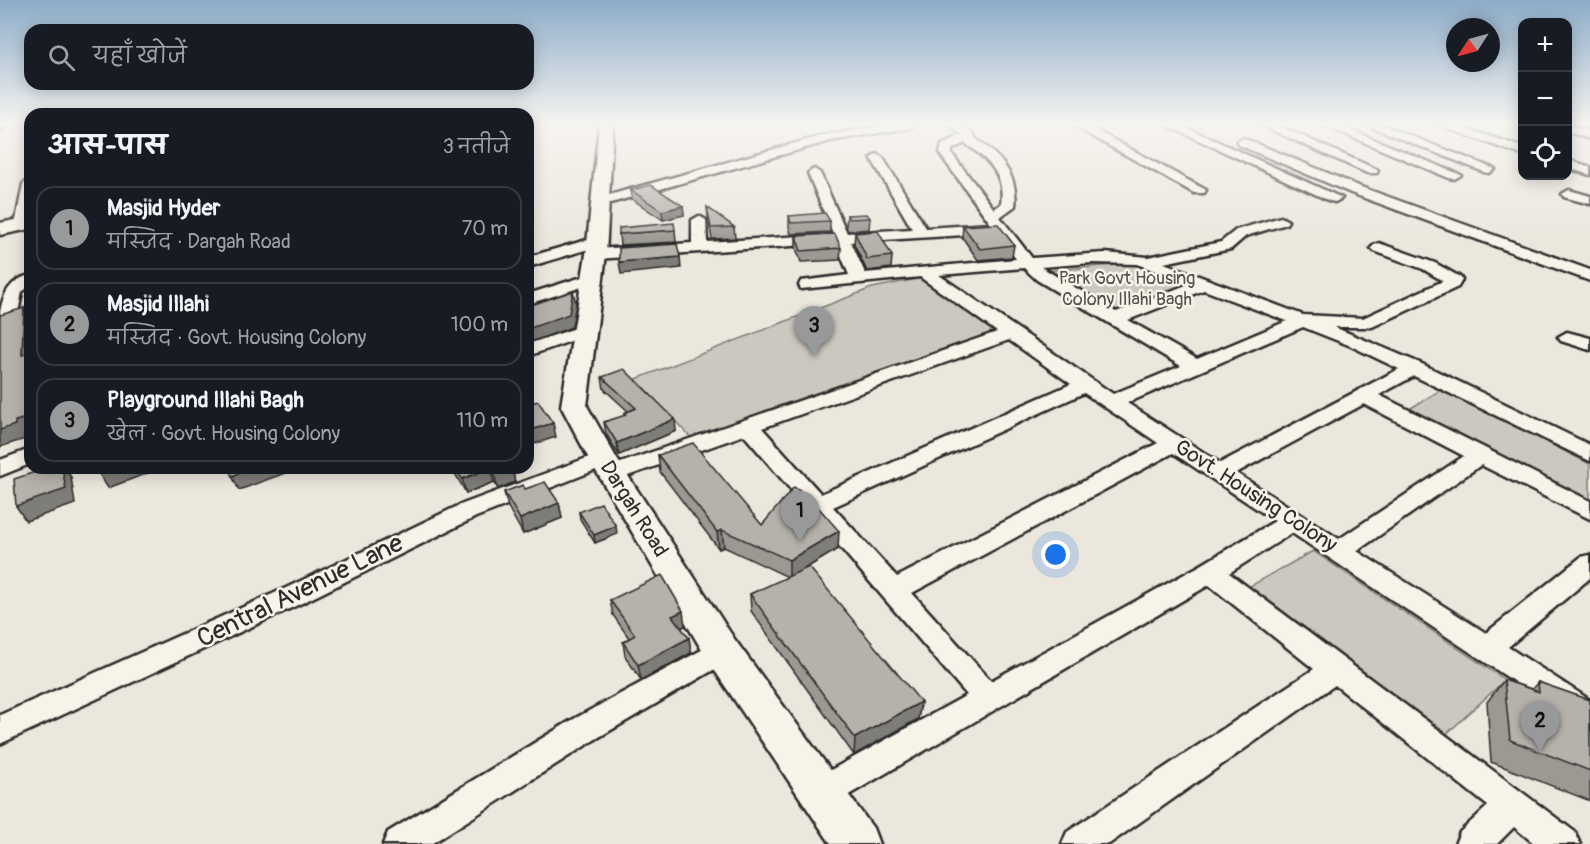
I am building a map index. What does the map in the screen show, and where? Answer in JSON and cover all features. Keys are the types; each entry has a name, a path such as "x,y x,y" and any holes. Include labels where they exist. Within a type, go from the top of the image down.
{"street":[{"name":"Dargah Road","path":"603,164 595,258 574,406 608,466 722,651 856,844"},
{"path":"600,202 735,164"},
{"path":"881,164 923,235"},
{"path":"954,164 1027,263 1043,277 1193,365"},
{"path":"993,215 1005,209 1010,202 1007,176 998,164"},
{"path":"1151,164 1199,190"},
{"path":"1260,164 1335,198"},
{"path":"1295,164 1362,193 1590,276"},
{"path":"1359,164 1372,170"},
{"path":"1427,164 1454,175"},
{"path":"1479,164 1489,168"},
{"path":"1572,165 1590,171"},
{"path":"814,173 859,278"},
{"path":"1569,194 1590,200"},
{"path":"699,220 700,249"},
{"path":"1147,262 1226,246 1241,233 1281,221"},
{"path":"0,229 24,224"},
{"path":"534,262 1003,228"},
{"path":"1112,402 1193,365 1305,320 1366,323 1452,283 1454,280 1429,266 1379,248"},
{"path":"807,285 1027,263 1122,257 1147,262 1305,320 1415,368 1590,454"},
{"path":"534,295 595,258"},
{"name":"Govt. Housing Colony","path":"924,272 1085,384 1590,716"},
{"path":"7,302 18,285 24,282"},
{"path":"1114,319 1205,284"},
{"path":"534,348 585,330"},
{"name":"Central Avenue Lane","path":"0,730 295,596 468,511 608,466 748,427 1011,333"},
{"path":"1567,337 1590,344"},
{"path":"1219,473 1415,368"},
{"path":"817,506 1085,384"},
{"path":"1363,395 1590,511"},
{"path":"748,427 988,698"},
{"path":"893,591 1174,442"},
{"path":"1340,550 1479,456"},
{"path":"0,469 24,459"},
{"path":"821,793 1210,572 1293,521"},
{"path":"1487,649 1590,564"},
{"path":"1210,572 1563,844"},
{"path":"400,844 583,730 722,651"},
{"path":"1079,844 1335,670"},
{"path":"1472,844 1513,806"}],"green space":[{"name":"Park Govt Housing Colony Illahi Bagh","path":"1127,264 1144,266 1195,286 1136,314 1115,312 1043,271"},
{"path":"922,278 1001,333 692,439 636,379 872,288"},
{"path":"1442,389 1590,464 1590,504 1406,411"},
{"path":"1313,551 1505,680 1441,739 1245,589"}],"building":[{"path":"651,185 683,206 662,211 631,190"},
{"path":"707,207 734,227 711,228"},
{"path":"825,213 830,221 791,223 789,216"},
{"path":"867,214 870,218 849,219 847,215"},
{"path":"674,223 675,230 619,234 619,228"},
{"path":"998,224 1014,245 980,249 963,226"},
{"path":"878,231 892,256 867,259 855,233"},
{"path":"835,234 841,248 801,251 796,236"},
{"path":"677,244 680,257 619,262 619,248"},
{"path":"573,291 569,314 534,327 534,304"},
{"path":"24,308 22,355 24,354 24,419 15,421 15,425 0,430 0,315"},
{"path":"624,369 675,419 617,443 604,422 626,415 624,413 636,408 602,377"},
{"path":"538,401 553,423 534,429 534,402"},
{"path":"693,443 762,525 794,487 811,499 839,531 789,560 722,530 717,532 658,455"},
{"path":"29,474 63,474 66,489 16,506 14,479"},
{"path":"459,474 475,474 462,479"},
{"path":"545,482 559,503 520,519 504,492 523,485 525,489"},
{"path":"601,503 616,526 594,535 579,512"},
{"path":"809,567 921,702 855,738 750,594"},
{"path":"662,575 683,611 672,616 689,638 638,665 623,642 635,635 610,600"},
{"path":"1504,680 1539,692 1538,682 1590,700 1590,771 1510,740"}],"place":[{"name":"Playground Illahi Bagh","path":"814,356"},
{"name":"Masjid Hyder","path":"800,541"},
{"name":"Masjid Illahi","path":"1540,751"}]}
